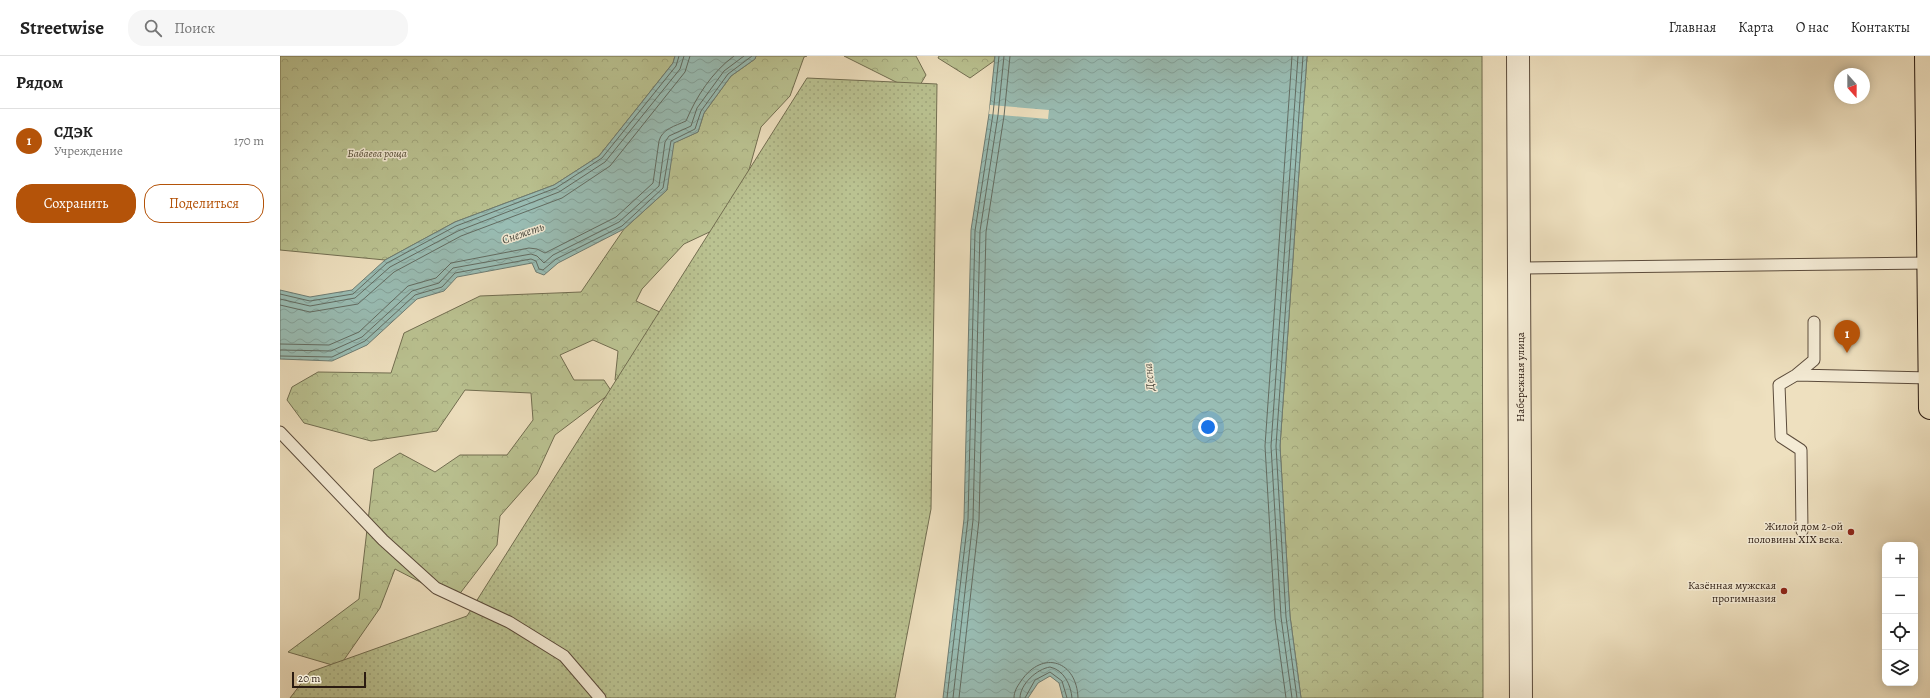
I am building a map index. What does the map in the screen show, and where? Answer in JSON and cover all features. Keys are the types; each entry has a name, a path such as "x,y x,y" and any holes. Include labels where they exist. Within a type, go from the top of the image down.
{"main road":[{"path":"1926,56 1930,408"}],"street":[{"name":"Набережная улица","path":"1518,56 1521,698"}],"lane":[{"path":"1519,268 1929,263"},
{"path":"1802,532 1801,450 1782,438 1779,385 1796,375 1814,360 1814,322"},
{"path":"1796,375 1930,378"},
{"path":"280,432 383,540 436,588 509,622 564,656 600,698"}],"green space":[{"name":"Бабаева роща","path":"280,56 675,56 673,63 599,156 554,185 455,222 385,260 280,250"},
{"path":"756,56 807,56 804,57 790,96 761,127 735,220 684,244 642,289 636,301 662,313 625,388 615,380 618,351 593,340 560,355 574,380 604,380 612,392 555,435 537,474 500,516 497,545 455,600 395,569 380,608 339,667 288,652 359,599 374,469 400,453 435,472 460,455 507,455 533,420 531,393 465,390 437,431 371,441 304,423 287,400 292,387 318,372 391,373 404,333 480,296 581,292 624,229 667,190 673,143 698,132 704,113 731,76 755,59"},
{"path":"844,56 916,56 926,75 916,92"},
{"path":"939,56 995,56 994,61 970,78 938,58"},
{"path":"1307,56 1482,56 1483,698 1301,698 1290,616 1280,446"},
{"path":"807,78 937,84 931,509 895,698 290,698 310,672 467,616"}],"water":[{"name":"Снежеть","path":"675,56 756,56 755,59 731,76 704,113 698,132 674,143 667,190 624,229 558,263 544,275 536,272 532,263 457,277 444,291 417,299 367,345 332,361 280,359 280,290 310,297 352,290 385,260 455,222 554,185 599,156 673,63"},
{"name":"Десна","path":"995,56 1307,56 1280,446 1290,616 1301,698 1063,698 1059,683 1050,676 1038,683 1028,698 943,698 964,519 971,230 989,114"}],"pier":[{"path":"990,105 1049,110 1048,119 989,114"}],"place":[{"name":"СДЭК","path":"1847,353"},
{"name":"Жилой дом 2-ой половины XIX века.","path":"1851,532"},
{"name":"Казённая мужская прогимназия","path":"1784,591"}]}
